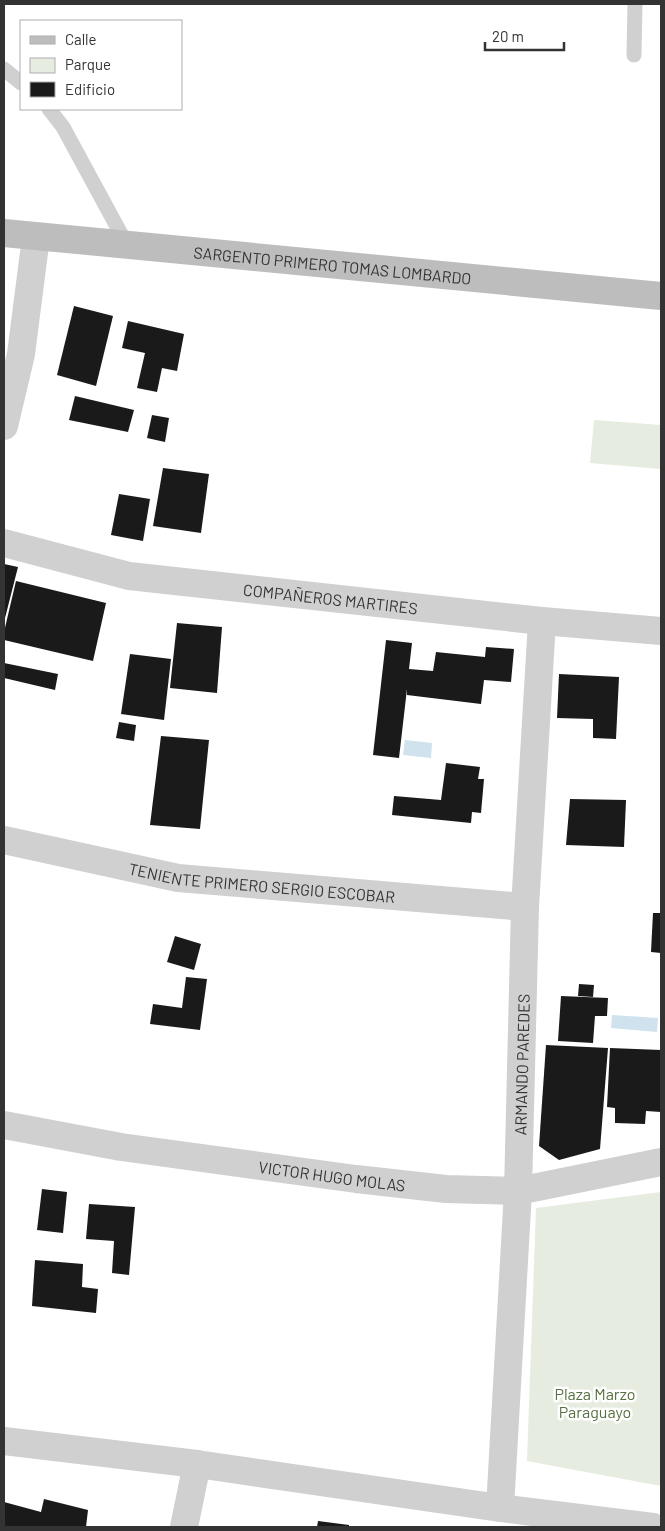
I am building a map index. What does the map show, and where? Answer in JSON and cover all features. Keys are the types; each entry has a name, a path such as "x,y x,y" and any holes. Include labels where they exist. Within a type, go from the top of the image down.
{"street":[{"name":"SARGENTO PRIMERO TOMAS LOMBARDO","path":"4,233 661,296"},
{"path":"4,426 21,354 36,237"},
{"name":"COMPAÑEROS MARTIRES","path":"4,543 129,576 542,621 661,631"},
{"name":"ARMANDO PAREDES","path":"500,1508 518,1191 525,907 542,621"},
{"name":"TENIENTE PRIMERO SERGIO ESCOBAR","path":"4,840 178,878 525,907"},
{"name":"VICTOR HUGO MOLAS","path":"4,1125 121,1147 356,1179 446,1189 518,1191 661,1162"},
{"path":"4,1441 197,1464 500,1508 654,1527"},
{"path":"184,1527 197,1464"}],"lane":[{"path":"634,55 635,4"},
{"path":"4,69 20,82"},
{"path":"50,110 63,127 127,245"}],"green space":[{"path":"594,420 661,425 661,469 590,463"},
{"name":"Plaza Marzo Paraguayo","path":"661,1192 661,1486 527,1461 536,1208"}],"water":[{"path":"405,740 432,743 431,758 403,755"},
{"path":"612,1015 658,1018 657,1032 611,1028"}],"building":[{"path":"74,306 113,316 96,386 57,375"},
{"path":"128,321 184,334 177,371 162,368 157,392 137,388 145,353 122,348"},
{"path":"75,396 134,410 128,432 69,420"},
{"path":"152,415 169,418 165,442 147,438"},
{"path":"163,468 209,474 201,533 153,526"},
{"path":"119,494 150,499 143,541 111,535"},
{"path":"4,564 18,567 4,622"},
{"path":"16,581 106,603 93,661 4,640 4,632"},
{"path":"177,623 222,627 217,693 170,688"},
{"path":"386,640 412,643 409,669 433,671 436,652 485,657 486,647 514,649 511,682 484,680 481,704 407,695 407,689 399,758 373,755"},
{"path":"130,654 171,659 164,720 121,714"},
{"path":"4,663 58,674 55,690 4,678"},
{"path":"559,674 619,677 616,739 593,738 593,719 557,718"},
{"path":"119,722 136,725 134,741 116,738"},
{"path":"161,736 209,740 200,829 150,825"},
{"path":"446,763 480,767 478,779 484,779 481,813 472,812 471,823 392,815 394,796 441,800"},
{"path":"570,799 626,800 624,847 566,845"},
{"path":"653,913 661,913 661,953 651,952"},
{"path":"175,936 201,944 194,970 167,962"},
{"path":"186,977 207,979 200,1030 150,1024 153,1004 182,1008"},
{"path":"579,984 594,985 593,997 578,996"},
{"path":"561,996 608,998 607,1016 595,1016 593,1043 558,1041"},
{"path":"546,1045 608,1048 600,1149 559,1160 539,1146"},
{"path":"610,1048 661,1050 661,1112 646,1111 645,1124 615,1123 615,1108 607,1107"},
{"path":"42,1189 67,1192 63,1233 37,1230"},
{"path":"89,1204 135,1207 129,1275 112,1273 114,1241 86,1239"},
{"path":"35,1260 83,1264 82,1287 98,1289 96,1313 32,1306"},
{"path":"44,1499 88,1510 86,1527 4,1527 4,1502 41,1512"},
{"path":"318,1521 349,1525 349,1527 317,1527"}]}
